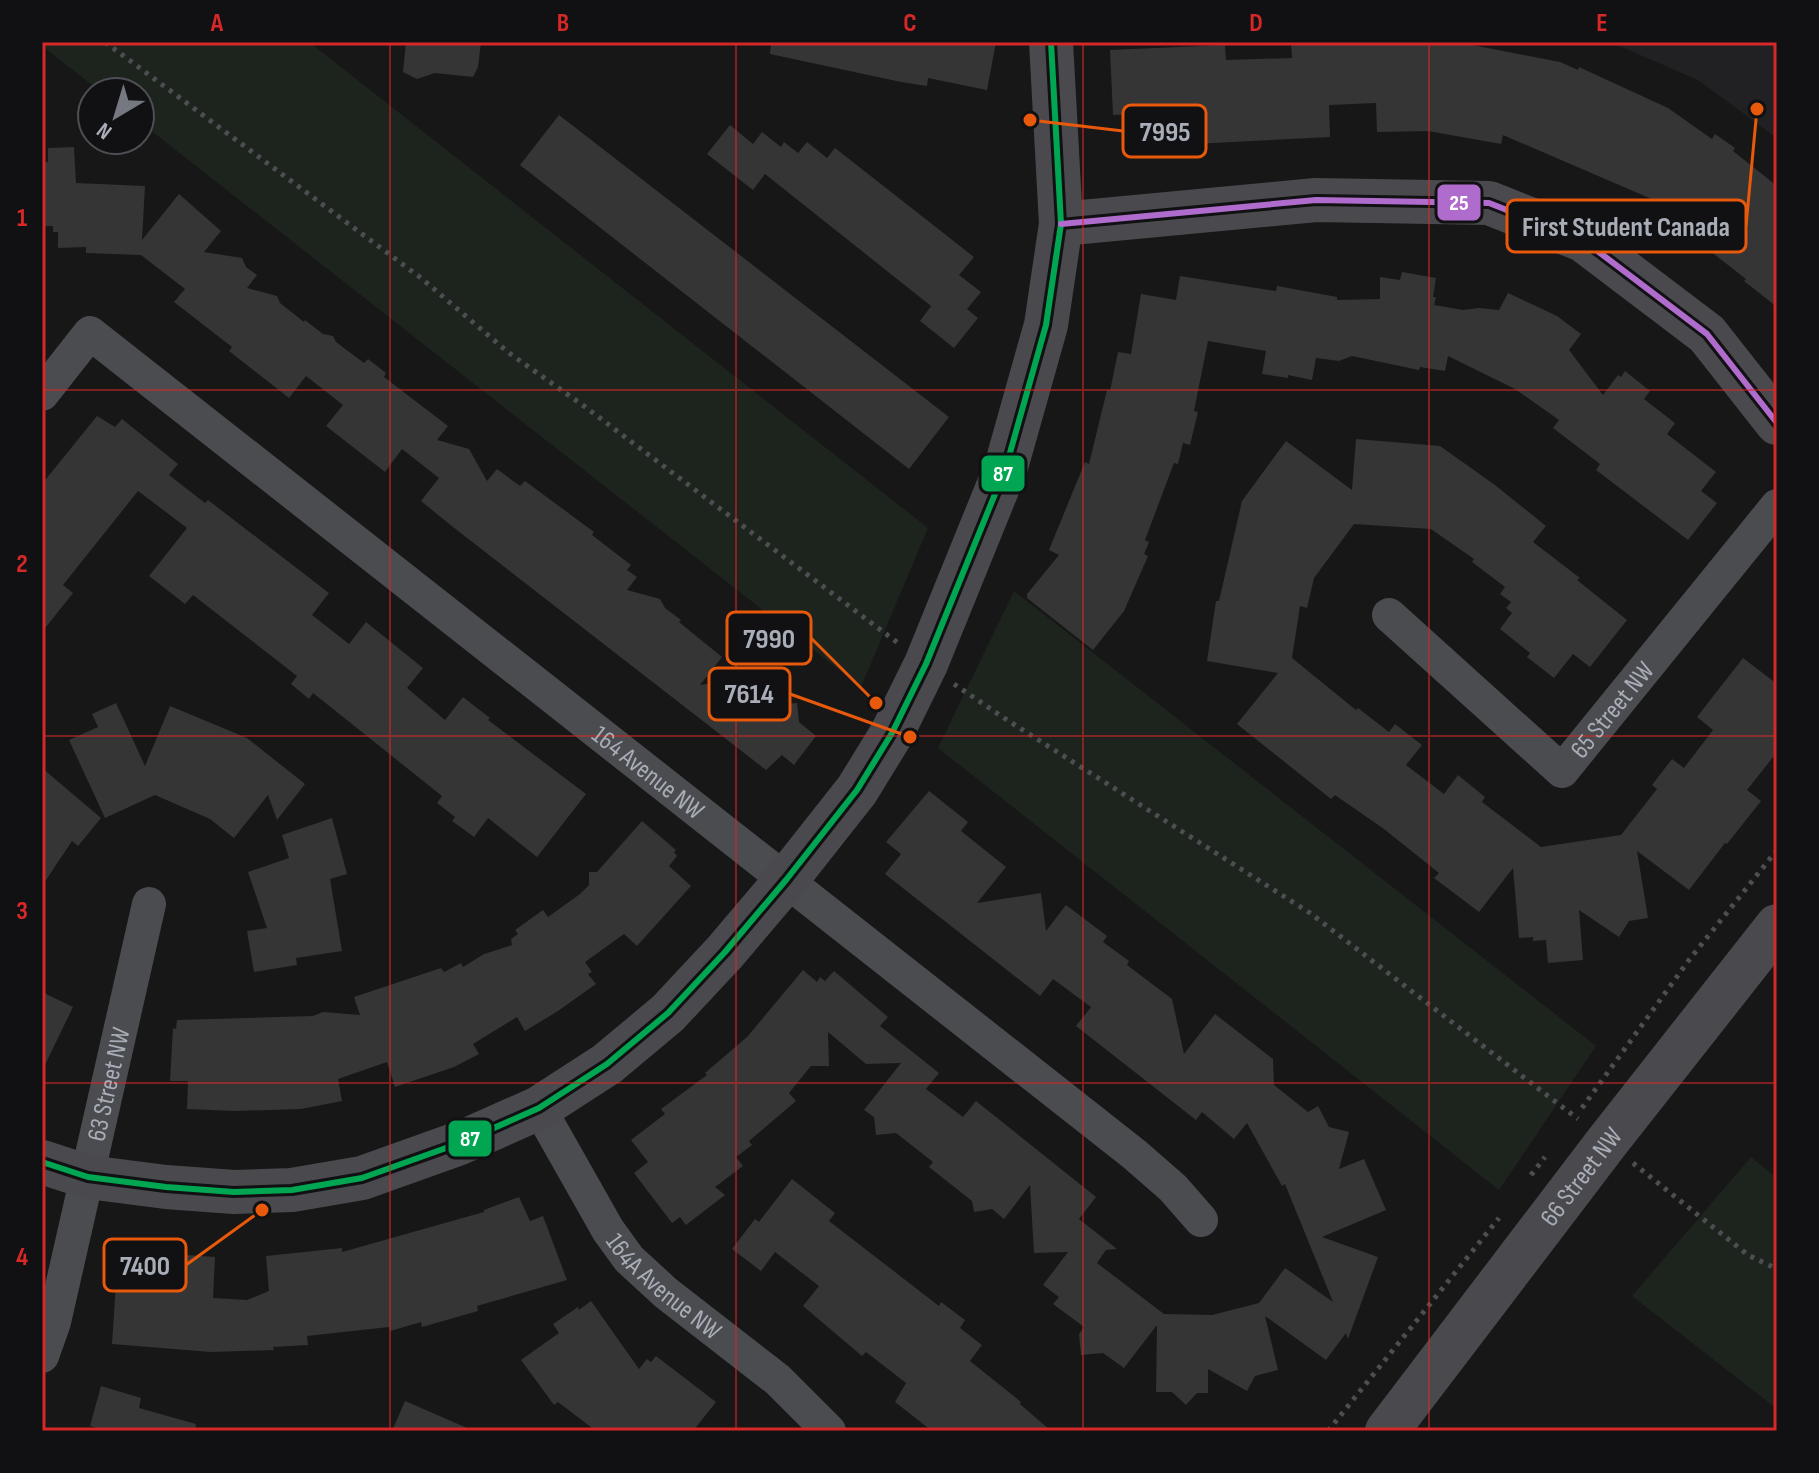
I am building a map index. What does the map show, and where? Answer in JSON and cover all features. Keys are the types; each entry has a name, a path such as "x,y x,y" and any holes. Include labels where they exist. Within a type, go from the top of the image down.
{"street":[{"path":"42,1162 88,1177 234,1192 292,1190 362,1178 460,1143 539,1108 607,1064 668,1013 725,952 857,790 892,733 926,664 1006,467 1046,325 1061,224 1051,42"},
{"path":"1061,224 1316,200 1489,203 1583,240 1707,334 1777,423"},
{"name":"164 Avenue NW","path":"42,394 90,333 1134,1154 1173,1188 1201,1220"},
{"name":"65 Street NW","path":"1389,615 1562,771 1777,506"},
{"name":"63 Street NW","path":"42,1356 54,1322 149,904"},
{"name":"66 Street NW","path":"1387,1431 1583,1129 1777,926"},
{"name":"164A Avenue NW","path":"539,1108 608,1230 629,1259 666,1293 778,1380 829,1431"}],"path":[{"path":"105,42 421,278 509,353 926,664 1004,718 1310,913 1748,1255 1777,1269"},
{"path":"1583,1129 1689,960 1777,850"},
{"path":"1526,1184 1550,1150"},
{"path":"1328,1431 1501,1215"}],"shaded area":[{"path":"42,42 309,42 928,528 861,687 156,135 156,76 80,76 42,46"},
{"path":"1610,42 1777,42 1777,138 1698,80"},
{"path":"1014,591 1596,1046 1499,1190 938,748"},
{"path":"1751,1157 1777,1178 1777,1409 1632,1296"}],"building":[{"path":"406,42 481,42 478,67 473,77 435,73 417,79 403,72"},
{"path":"771,42 996,42 987,90 928,78 927,86 901,82 770,54"},
{"path":"1457,42 1560,62 1578,70 1579,67 1668,108 1712,139 1715,134 1735,148 1733,151 1777,186 1777,307 1651,205 1654,200 1503,135 1501,144 1428,131 1377,132 1376,103 1329,105 1330,137 1133,147 1132,114 1113,115 1110,50 1225,45 1226,60 1292,58 1291,43"},
{"path":"559,115 949,417 909,469 520,165"},
{"path":"730,125 753,144 762,132 781,147 784,142 798,153 807,142 827,158 835,148 974,257 959,275 981,292 967,309 978,318 954,348 920,321 931,306 765,174 753,190 707,154"},
{"path":"74,147 76,183 145,186 142,240 179,194 221,231 204,252 242,258 246,267 257,275 247,288 277,296 280,303 304,322 323,334 333,336 336,342 364,363 368,359 386,373 384,377 448,426 437,440 469,449 487,481 497,469 520,486 525,481 594,532 592,535 631,565 627,570 637,577 627,590 660,599 665,608 681,620 679,622 722,657 700,685 770,675 774,705 797,703 799,722 816,736 794,765 782,755 766,770 453,527 421,501 439,478 402,449 385,472 326,426 343,405 306,376 289,398 229,351 232,347 174,302 185,289 141,255 86,253 86,247 58,248 58,232 53,232 53,226 43,226 42,162 48,162 48,148"},
{"path":"1402,272 1436,278 1434,305 1463,310 1499,310 1508,293 1557,316 1581,334 1569,350 1603,395 1618,375 1621,377 1625,371 1650,391 1644,399 1675,423 1667,434 1716,472 1701,491 1717,503 1688,540 1596,470 1600,464 1553,428 1559,420 1515,389 1448,356 1445,371 1420,367 1419,370 1352,356 1339,361 1316,358 1312,380 1262,374 1266,351 1208,341 1190,445 1183,443 1178,464 1174,463 1145,540 1149,542 1144,554 1148,556 1124,611 1093,650 1027,598 1059,555 1049,550 1085,462 1089,464 1118,352 1131,354 1141,294 1176,300 1180,276 1276,291 1277,286 1337,297 1337,300 1380,299 1380,277 1400,280"},
{"path":"97,416 115,427 122,419 178,464 169,475 205,503 208,500 329,593 312,615 349,644 366,622 423,668 407,688 445,720 463,697 490,718 488,720 586,794 537,857 488,818 474,837 452,821 455,817 437,803 442,796 313,693 309,699 291,684 297,676 193,595 185,604 149,576 187,528 138,491 63,585 73,593 42,632 42,484"},
{"path":"1356,439 1440,446 1546,526 1533,542 1627,620 1590,667 1573,654 1554,678 1527,657 1530,653 1500,629 1512,613 1506,608 1511,602 1500,594 1505,587 1472,562 1474,559 1431,529 1354,524 1314,578 1307,608 1300,606 1292,658 1356,710 1358,708 1389,732 1395,724 1422,745 1406,765 1444,794 1458,775 1485,797 1482,802 1541,847 1621,835 1657,789 1652,785 1672,759 1684,768 1713,730 1697,717 1743,658 1777,684 1777,752 1747,790 1761,801 1689,890 1637,851 1648,918 1629,921 1619,937 1579,910 1583,960 1548,963 1546,940 1519,938 1513,868 1479,912 1434,878 1439,873 1384,829 1335,795 1331,799 1237,724 1278,673 1207,661 1216,601 1219,601 1242,501 1286,441 1352,490"},
{"path":"116,703 145,766 170,706 247,738 305,784 277,820 268,795 234,838 210,819 155,795 105,818 69,740 98,727 92,714"},
{"path":"42,768 101,818 78,846 72,841 42,886"},
{"path":"929,791 968,822 961,831 1006,867 977,903 1041,893 1046,931 1066,905 1107,936 1103,942 1129,961 1127,965 1172,999 1184,1054 1215,1014 1273,1059 1274,1085 1308,1112 1318,1106 1329,1127 1349,1132 1339,1169 1364,1159 1386,1210 1322,1237 1378,1257 1348,1339 1346,1333 1326,1360 1265,1316 1278,1370 1255,1376 1247,1391 1208,1369 1208,1393 1197,1393 1186,1405 1172,1392 1156,1392 1157,1325 1124,1368 1103,1353 1081,1355 1079,1334 1084,1327 1053,1304 1059,1297 1043,1285 1068,1252 1034,1253 1030,1185 1004,1219 992,1209 974,1212 972,1201 929,1167 933,1162 896,1133 876,1135 874,1117 864,1110 901,1063 866,1064 828,1032 829,1066 811,1066 789,1093 796,1101 749,1141 752,1145 736,1157 743,1166 715,1187 725,1195 686,1225 680,1217 672,1223 634,1173 648,1162 631,1140 665,1114 661,1109 707,1075 705,1073 747,1037 803,970 817,982 820,977 825,981 834,971 888,1017 880,1026 939,1073 926,1089 963,1117 976,1101 1096,1197 1079,1219 1117,1249 1106,1250 1097,1263 1164,1314 1212,1315 1259,1303 1285,1268 1333,1302 1285,1184 1282,1186 1247,1123 1234,1139 1202,1112 1196,1120 1076,1026 1091,1007 1053,979 1040,996 885,874 901,854 886,842"},
{"path":"332,818 347,874 330,879 342,951 296,958 297,965 254,972 247,931 267,928 248,872 289,858 282,835"},
{"path":"642,821 676,850 677,856 669,866 691,886 637,946 624,934 585,962 592,972 588,974 596,984 525,1031 517,1017 473,1044 479,1054 454,1067 395,1087 387,1062 338,1079 342,1101 301,1109 187,1109 188,1081 170,1081 173,1028 176,1029 177,1020 313,1016 323,1012 360,1015 354,997 441,968 444,972 461,963 463,967 484,954 512,945 511,939 518,934 515,930 543,910 548,917 580,894 589,885 589,872 597,872"},
{"path":"42,992 73,1007 42,1071"},
{"path":"792,1179 835,1213 829,1221 939,1306 941,1302 965,1320 960,1328 982,1345 970,1361 1051,1431 932,1431 895,1402 906,1383 866,1352 862,1356 803,1306 819,1286 775,1252 761,1271 732,1249 755,1219 759,1222"},
{"path":"519,1197 530,1221 543,1216 567,1280 477,1306 478,1311 422,1327 421,1322 390,1331 389,1327 307,1336 308,1345 273,1347 274,1350 211,1352 112,1344 116,1283 139,1285 142,1252 215,1257 213,1298 247,1300 269,1291 266,1256 342,1248 342,1252 484,1212"},
{"path":"591,1301 639,1369 647,1359 651,1362 656,1356 716,1402 693,1431 596,1431 558,1402 554,1405 521,1360 559,1333 553,1324"},
{"path":"101,1386 141,1398 139,1408 196,1424 195,1431 109,1431 90,1426"},
{"path":"405,1401 474,1431 392,1431"}],"transit line":[{"name":"87","path":"42,1162 88,1177 234,1192 292,1190 362,1178 460,1143 539,1108 607,1064 668,1013 725,952 857,790 892,733 926,664 1006,467 1046,325 1061,224 1051,42"},
{"name":"25","path":"1061,224 1316,200 1489,203 1583,240 1707,334 1777,423"}],"place":[{"name":"First Student Canada","path":"1757,109"},
{"name":"7995","path":"1030,120"},
{"name":"7990","path":"876,703"},
{"name":"7614","path":"910,737"},
{"name":"7400","path":"262,1210"}]}
